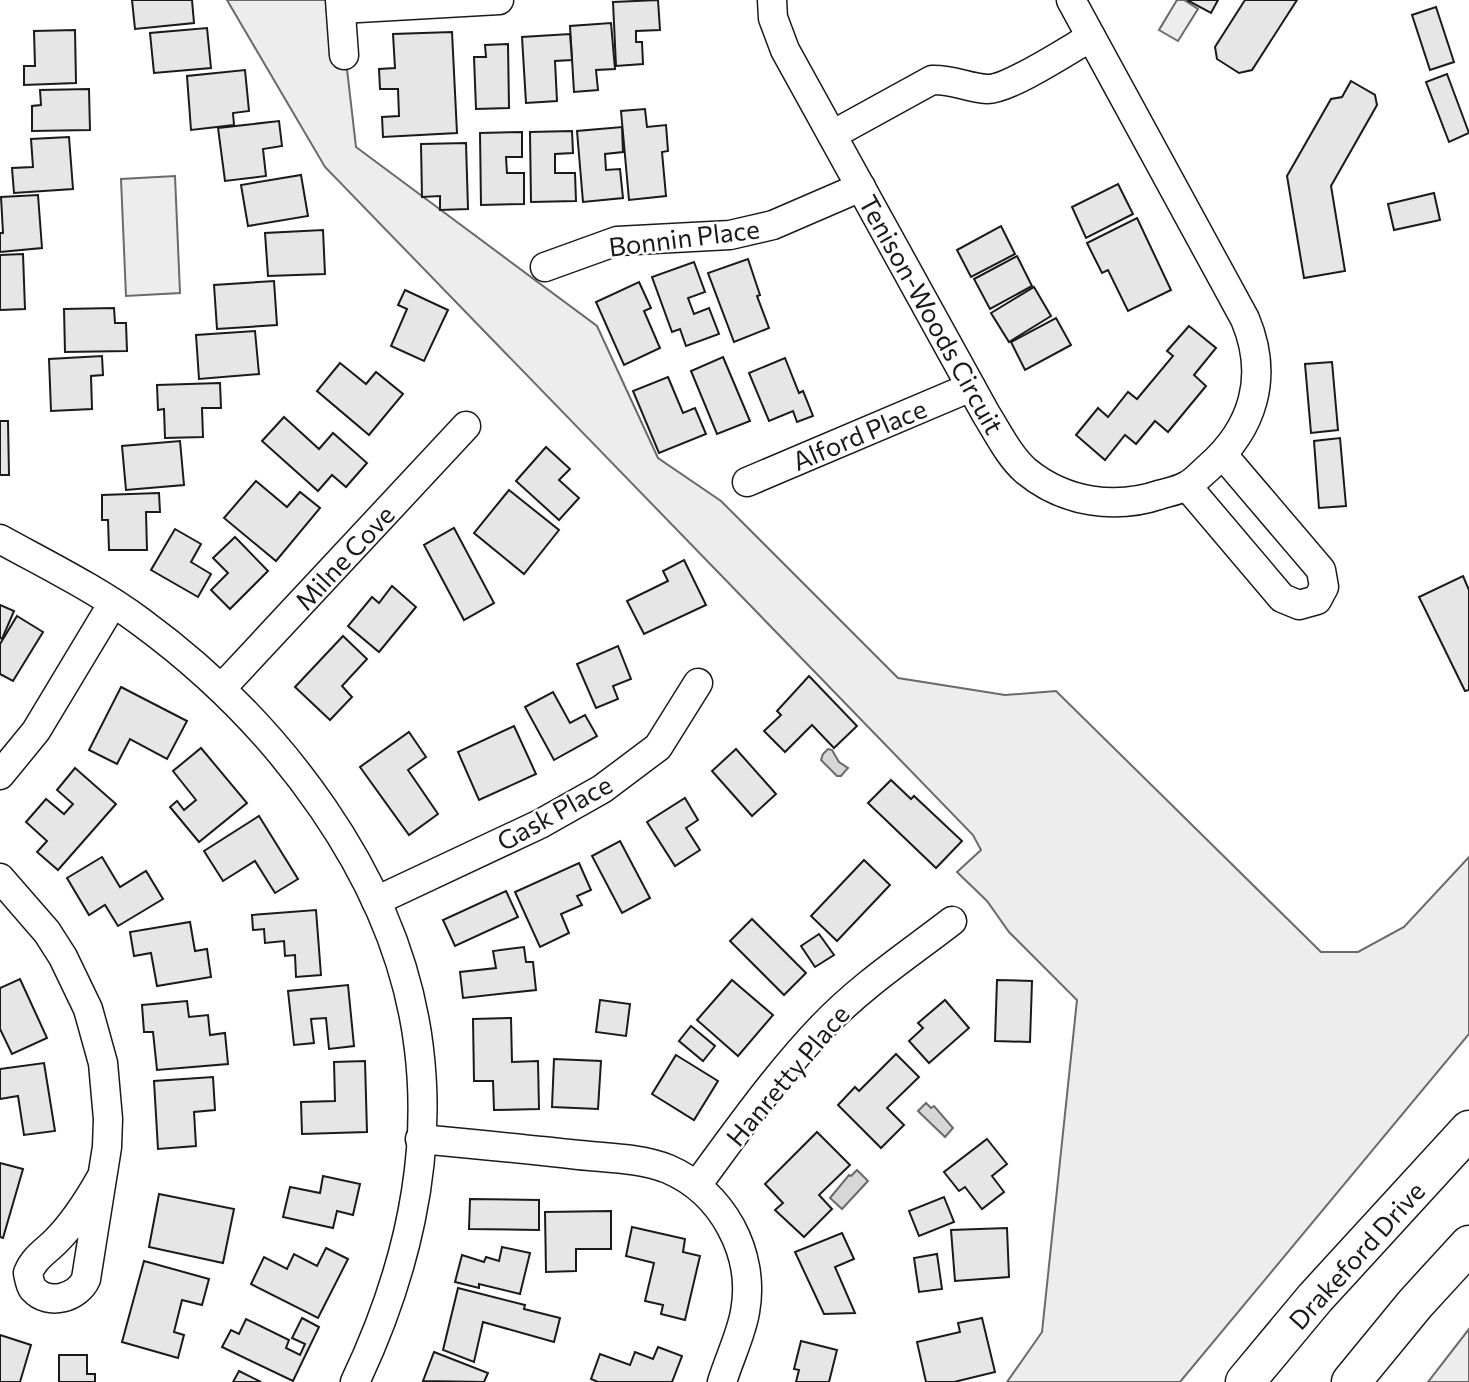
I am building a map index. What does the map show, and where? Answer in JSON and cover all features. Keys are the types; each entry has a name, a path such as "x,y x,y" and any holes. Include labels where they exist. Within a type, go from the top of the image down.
{"highway":[{"name":"Drakeford Drive","path":"1245,1382 1315,1298 1457,1142 1469,1109"},
{"path":"1351,1382 1415,1304 1469,1245"}],"street":[{"path":"344,55 341,5 499,0"},
{"name":"Tenison-Woods Circuit","path":"772,0 773,18 785,50 971,387 1016,460 1027,471 1072,497 1116,503 1145,500 1187,486 1223,455 1235,440 1252,407 1258,372 1252,336 1245,319 1071,0"},
{"path":"832,135 932,80 947,79 988,89 1006,84 1091,37"},
{"name":"Bonnin Place","path":"545,267 617,241 730,235 773,225 861,187"},
{"name":"Alford Place","path":"747,482 971,387"},
{"name":"Milne Cove","path":"220,687 466,426"},
{"path":"1187,486 1282,598 1299,605 1317,600 1324,587 1321,570 1223,455"},
{"path":"0,539 142,622 220,687 252,719 309,788 334,824 376,901 407,988 419,1048 421,1139 413,1213 395,1286 355,1382"},
{"path":"0,775 37,731 113,603"},
{"name":"Gask Place","path":"376,901 540,824 602,789 658,747 698,683"},
{"path":"0,878 47,932 63,957 88,1009 103,1063 108,1119 107,1147 101,1178"},
{"name":"Hanretty Place","path":"696,1185 774,1083 823,1026 850,1000 951,921"},
{"path":"421,1139 632,1160 667,1169 696,1185 710,1198 732,1227 745,1260 745,1312 722,1382"}],"shaded area":[{"path":"227,0 339,0 356,147 597,326 658,458 721,501 898,678 1005,695 1056,691 1321,952 1358,952 1404,927 1469,857 1469,1034 1180,1382 1007,1382 1042,1332 1077,1000 1009,932 987,901 957,872 981,850 973,835 325,167"},
{"path":"1177,0 1184,0 1198,9 1178,41 1159,30"},
{"path":"175,176 180,293 126,296 121,179"},
{"path":"828,749 848,768 841,776 837,776 821,760"},
{"path":"926,1103 931,1108 934,1106 953,1128 945,1137 918,1111"},
{"path":"857,1170 868,1181 842,1209 830,1198 849,1175"},
{"path":"1469,1329 1469,1382 1428,1382"}],"building":[{"path":"132,0 192,0 194,23 135,29"},
{"path":"658,0 660,30 636,31 636,42 642,42 643,64 616,66 613,2"},
{"path":"1187,0 1218,0 1211,13"},
{"path":"1245,0 1297,0 1252,70 1239,73 1217,59 1215,47"},
{"path":"1436,7 1454,62 1430,70 1412,15"},
{"path":"611,23 615,69 596,70 598,90 574,92 570,26"},
{"path":"207,28 211,68 154,73 150,33"},
{"path":"75,30 76,83 24,85 24,66 35,66 34,31"},
{"path":"452,32 457,133 383,137 382,117 399,116 398,89 380,89 379,69 395,68 393,34"},
{"path":"570,34 572,60 555,61 557,101 526,103 522,37"},
{"path":"508,44 509,108 476,109 474,57 486,57 485,45"},
{"path":"245,70 249,111 233,113 234,125 191,130 187,76"},
{"path":"1447,74 1469,133 1449,142 1426,82"},
{"path":"1351,81 1375,95 1377,105 1331,186 1345,271 1304,278 1287,176 1331,99 1342,97"},
{"path":"89,89 90,130 32,131 32,106 41,105 40,90"},
{"path":"645,109 647,127 666,125 668,151 662,152 666,196 629,200 621,111"},
{"path":"279,121 282,146 263,149 266,176 225,181 218,128"},
{"path":"622,127 623,152 605,154 606,170 620,169 623,198 583,202 577,131"},
{"path":"572,131 573,153 555,154 555,173 575,173 576,201 531,202 530,132"},
{"path":"522,132 522,157 506,157 507,173 524,173 524,204 481,205 480,133"},
{"path":"69,137 73,189 14,193 12,168 33,167 31,139"},
{"path":"466,143 468,209 440,210 440,196 422,197 421,144"},
{"path":"301,175 308,216 248,226 241,185"},
{"path":"1118,184 1133,214 1086,238 1072,207"},
{"path":"1434,193 1440,220 1394,230 1388,204"},
{"path":"38,195 42,248 0,252 0,233 3,233 1,197"},
{"path":"1137,218 1171,290 1128,311 1108,270 1102,273 1087,243"},
{"path":"1001,226 1015,254 971,277 957,250"},
{"path":"323,230 325,274 268,276 265,233"},
{"path":"23,254 25,309 0,310 0,255"},
{"path":"1017,256 1032,286 990,309 974,279"},
{"path":"748,259 760,295 757,296 769,328 734,342 708,273"},
{"path":"694,262 705,292 688,298 694,314 709,308 719,334 686,346 680,329 672,332 652,277"},
{"path":"274,281 277,325 217,329 214,285"},
{"path":"639,282 651,308 644,311 660,348 624,365 596,302"},
{"path":"1034,287 1051,316 1009,342 991,313"},
{"path":"405,290 448,310 424,361 391,346 407,309 398,305"},
{"path":"114,308 115,323 126,323 127,351 65,352 64,309"},
{"path":"1056,318 1071,345 1025,370 1011,342"},
{"path":"1189,326 1216,348 1194,375 1206,386 1168,432 1155,421 1136,444 1125,435 1105,460 1076,435 1098,408 1108,417 1128,392 1137,399 1173,356 1167,351"},
{"path":"255,331 259,374 199,379 196,335"},
{"path":"102,356 103,375 91,376 92,409 51,411 49,359"},
{"path":"723,357 750,421 717,434 691,371"},
{"path":"785,358 799,393 803,391 813,416 797,422 793,411 769,421 749,373"},
{"path":"1332,362 1338,430 1311,433 1305,364"},
{"path":"340,363 366,384 376,372 403,394 369,435 317,391"},
{"path":"668,377 683,413 695,408 706,434 659,453 633,391"},
{"path":"220,383 221,408 202,408 203,437 165,438 164,409 158,410 157,385"},
{"path":"284,417 319,449 333,433 367,463 346,487 332,475 318,491 262,441"},
{"path":"0,421 8,421 9,475 0,475"},
{"path":"1340,438 1346,506 1319,508 1314,441"},
{"path":"180,441 184,485 126,490 122,446"},
{"path":"546,447 570,469 559,480 579,498 559,520 516,481"},
{"path":"256,481 287,507 300,492 320,508 276,561 224,518"},
{"path":"509,490 559,530 524,574 474,533"},
{"path":"159,493 160,512 146,512 147,550 109,550 108,520 102,520 102,495"},
{"path":"454,528 494,603 464,620 424,545"},
{"path":"175,529 201,544 191,562 211,574 198,597 151,570"},
{"path":"235,537 268,571 230,609 211,590 228,573 213,558"},
{"path":"684,560 706,605 644,634 627,601 668,581 663,571"},
{"path":"1463,576 1469,590 1469,690 1465,691 1419,597"},
{"path":"392,586 416,607 379,652 348,626 372,597 379,603"},
{"path":"0,605 14,611 2,639 0,638"},
{"path":"17,616 43,632 13,681 0,674 0,644"},
{"path":"343,636 367,659 342,686 352,697 330,720 295,687"},
{"path":"618,646 631,679 613,686 618,699 596,708 577,664"},
{"path":"809,676 857,726 834,748 812,725 785,752 764,731 781,715 777,711"},
{"path":"121,687 187,721 167,759 130,739 117,764 89,750"},
{"path":"553,692 570,723 585,715 597,736 554,760 525,707"},
{"path":"514,726 536,774 479,800 458,752"},
{"path":"409,732 426,757 408,770 438,814 409,835 360,767"},
{"path":"201,748 247,803 199,842 170,807 177,801 184,810 196,800 173,771"},
{"path":"736,749 776,794 752,816 712,771"},
{"path":"75,768 116,804 58,870 37,852 47,841 26,822 46,799 64,814 73,804 57,790"},
{"path":"891,780 911,799 914,796 962,841 936,868 868,803"},
{"path":"685,798 698,820 686,828 700,850 675,866 647,822"},
{"path":"259,816 298,879 275,893 255,861 223,881 204,851"},
{"path":"620,841 650,898 622,913 592,856"},
{"path":"102,857 120,887 146,871 163,899 118,926 105,905 89,915 67,878"},
{"path":"864,860 890,885 837,941 811,916"},
{"path":"579,863 591,890 577,896 582,905 561,914 569,933 540,947 515,892"},
{"path":"506,891 518,917 455,946 443,920"},
{"path":"316,910 321,975 296,977 295,955 285,956 284,941 265,943 264,929 253,930 252,915"},
{"path":"752,919 806,973 784,995 730,941"},
{"path":"190,922 195,951 207,949 211,977 157,986 151,953 134,956 130,932"},
{"path":"819,934 834,955 815,967 801,946"},
{"path":"524,947 526,962 533,962 536,990 463,998 460,972 496,968 493,951"},
{"path":"20,979 47,1038 12,1054 0,1029 0,988"},
{"path":"732,980 773,1015 738,1056 697,1020"},
{"path":"997,980 1032,981 1030,1042 995,1041"},
{"path":"348,985 354,1046 329,1049 326,1018 311,1019 314,1043 294,1045 288,991"},
{"path":"600,1000 630,1004 626,1036 596,1032"},
{"path":"945,1000 969,1028 929,1063 909,1041 923,1028 918,1023"},
{"path":"187,1001 189,1017 208,1015 210,1035 225,1033 228,1064 157,1070 153,1032 144,1032 142,1005"},
{"path":"511,1018 512,1062 538,1061 539,1109 494,1110 493,1081 474,1081 473,1019"},
{"path":"691,1026 715,1046 703,1061 679,1041"},
{"path":"896,1054 919,1077 887,1108 904,1125 881,1148 838,1105 855,1087 859,1091"},
{"path":"676,1055 718,1081 694,1120 652,1094"},
{"path":"554,1059 601,1061 598,1109 552,1107"},
{"path":"365,1061 367,1132 302,1134 301,1102 335,1101 334,1062"},
{"path":"44,1063 55,1131 24,1135 18,1096 0,1099 0,1069"},
{"path":"213,1077 215,1110 194,1112 196,1146 158,1149 154,1081"},
{"path":"817,1132 850,1165 819,1195 832,1209 804,1237 775,1210 783,1203 765,1184"},
{"path":"987,1139 1007,1164 992,1176 1004,1192 982,1209 965,1187 959,1191 944,1172"},
{"path":"0,1163 23,1169 3,1238 0,1237"},
{"path":"323,1176 360,1184 353,1215 337,1211 333,1228 283,1217 290,1187 320,1193"},
{"path":"159,1194 234,1209 223,1263 149,1247"},
{"path":"944,1197 954,1222 919,1236 909,1211"},
{"path":"470,1199 539,1200 539,1230 469,1229"},
{"path":"611,1211 611,1249 576,1249 576,1271 546,1272 545,1212"},
{"path":"632,1227 685,1239 683,1252 700,1256 685,1320 661,1314 663,1305 645,1301 654,1263 626,1256"},
{"path":"1007,1228 1009,1277 955,1281 951,1230"},
{"path":"842,1233 854,1259 835,1267 855,1313 824,1314 795,1252"},
{"path":"502,1247 530,1253 520,1294 479,1284 479,1288 455,1282 462,1255 484,1262 486,1257 499,1261"},
{"path":"326,1248 348,1259 318,1318 251,1284 264,1257 287,1269 294,1254 317,1266"},
{"path":"937,1254 942,1289 919,1292 914,1258"},
{"path":"144,1261 209,1279 202,1305 182,1300 174,1332 184,1335 178,1358 122,1342"},
{"path":"458,1288 525,1305 524,1309 560,1318 554,1342 483,1322 474,1362 443,1350"},
{"path":"302,1318 319,1327 293,1381 222,1347 231,1330 239,1334 246,1319 289,1340 286,1348 300,1355 305,1344 292,1338"},
{"path":"982,1318 995,1372 954,1382 926,1382 917,1342 960,1332 958,1323"},
{"path":"0,1335 31,1345 20,1382 0,1382"},
{"path":"801,1341 837,1350 829,1382 796,1382 799,1370 794,1369"},
{"path":"658,1347 682,1356 672,1382 598,1382 591,1379 600,1354 630,1365 635,1352 653,1359"},
{"path":"434,1352 488,1373 484,1382 423,1381"},
{"path":"59,1355 87,1355 87,1374 95,1374 95,1382 59,1382"},
{"path":"239,1371 261,1382 233,1382"}]}
